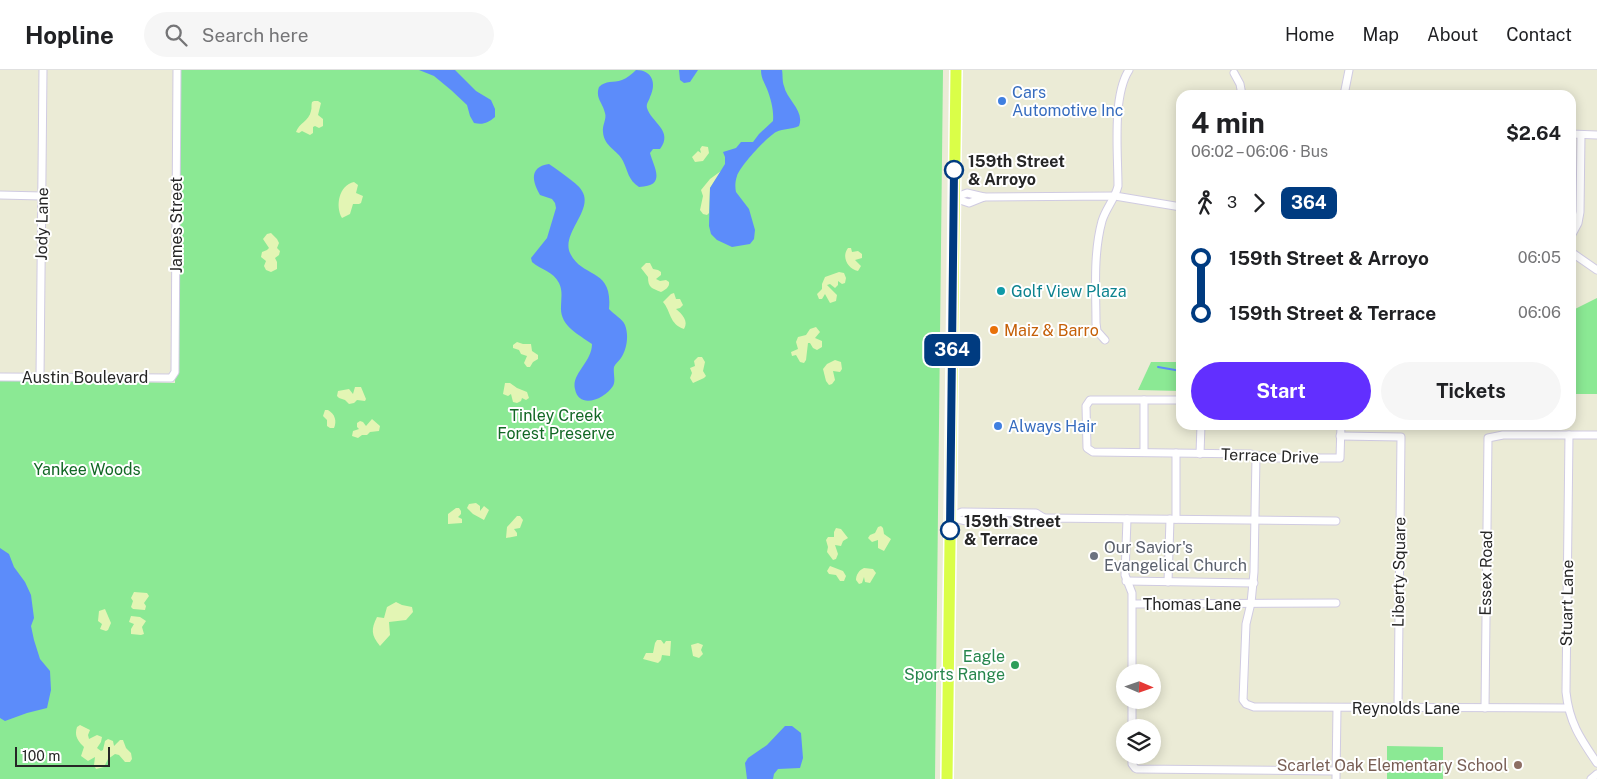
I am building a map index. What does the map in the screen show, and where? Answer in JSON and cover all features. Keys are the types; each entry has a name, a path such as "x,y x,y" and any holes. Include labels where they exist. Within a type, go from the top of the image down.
{"main road":[{"path":"947,779 956,70"}],"street":[{"name":"Jody Lane","path":"40,377 43,70"},
{"name":"James Street","path":"171,378 175,372 177,70"},
{"path":"1105,340 1097,331 1096,323 1097,250 1102,220 1108,205 1115,196 1118,186 1118,106 1120,90 1130,70"},
{"path":"1345,90 1349,70"},
{"path":"1234,71 1241,90"},
{"path":"1576,134 1597,135"},
{"path":"1576,227 1580,212 1581,134"},
{"path":"0,196 42,196"},
{"path":"954,198 969,203 984,197 1115,196 1176,206"},
{"path":"1576,255 1597,270"},
{"name":"Austin Boulevard","path":"0,377 171,378"},
{"name":"Terrace Drive","path":"1176,400 1092,400 1086,406 1086,445 1090,451 1269,458 1340,458 1340,436 1401,436"},
{"path":"1144,400 1144,452"},
{"name":"Terrace Drive","path":"1200,454 1201,430"},
{"path":"1340,430 1340,436"},
{"name":"Essex Road","path":"1484,708 1488,438 1503,434 1569,435"},
{"path":"1569,435 1597,435"},
{"name":"Stuart Lane","path":"1569,435 1566,682 1568,708 1576,730 1597,763"},
{"name":"Liberty Square","path":"1398,708 1401,436"},
{"path":"1168,582 1176,453"},
{"path":"1251,603 1254,583 1256,456"},
{"path":"950,517 962,512 1019,512 1036,513 1044,518 1336,521"},
{"path":"1127,519 1124,575 1132,593 1132,664"},
{"name":"Thomas Lane","path":"1126,581 1254,583"},
{"name":"Reynolds Lane","path":"1251,603 1246,624 1243,700 1254,708 1568,708"},
{"name":"Thomas Lane","path":"1133,604 1336,603"},
{"path":"1133,764 1137,768 1336,775 1337,708"},
{"path":"1591,779 1597,774"}],"green space":[{"name":"Tinley Creek Forest Preserve","path":"180,70 943,70 935,779 0,779 0,379 175,383"},
{"path":"1597,298 1597,394 1576,394 1576,308"},
{"path":"1151,362 1176,362 1176,391 1138,390"},
{"path":"1387,746 1443,747 1443,779 1387,779"}],"sand":[{"path":"312,102 321,103 318,115 323,119 323,126 319,128 313,127 313,133 310,135 302,131 296,132 310,114"},
{"path":"702,146 708,147 709,153 703,161 695,162 692,157 698,151 701,153 700,149"},
{"path":"721,171 710,188 709,213 707,215 703,214 700,210 703,196 701,190 710,179"},
{"path":"354,182 358,185 356,193 363,196 361,203 353,204 350,214 342,218 339,208 340,197 345,187"},
{"path":"271,233 279,243 277,248 280,251 279,255 275,258 277,269 271,272 266,270 264,266 266,261 261,257 262,252 269,248 263,239 267,234"},
{"path":"848,248 851,248 852,252 858,251 862,254 862,258 855,260 861,266 858,271 851,268 845,259"},
{"path":"646,263 650,263 653,269 661,272 661,275 656,279 669,282 666,289 661,292 650,286 648,277 641,268"},
{"path":"839,272 844,273 845,283 842,284 838,281 838,285 835,288 830,284 827,285 837,295 836,301 830,303 825,294 822,299 819,299 817,294 822,289 825,277"},
{"path":"674,293 676,299 680,299 683,305 676,309 685,320 684,329 673,321 663,302"},
{"path":"816,327 820,332 815,338 822,341 822,347 817,350 808,343 806,360 804,363 800,362 796,355 792,356 791,352 798,349 796,342 798,337 806,335 810,329"},
{"path":"517,342 531,344 532,351 538,355 538,359 530,367 527,367 524,363 527,356 513,348 513,345"},
{"path":"698,357 702,357 705,362 703,371 706,376 693,383 690,378 692,373 690,368 695,366 694,361"},
{"path":"835,360 841,362 842,369 840,372 833,371 835,380 829,385 823,369 827,364"},
{"path":"505,383 510,383 527,392 529,398 526,400 522,398 517,403 513,402 511,394 508,396 503,394"},
{"path":"355,387 361,387 366,399 365,401 357,400 349,404 337,396 338,391 349,389 353,394"},
{"path":"325,410 328,410 334,416 334,428 327,426 327,420 323,416"},
{"path":"372,419 380,426 379,431 370,432 358,438 352,436 353,431 359,429 357,423 363,422 366,426"},
{"path":"476,503 480,506 480,511 484,506 489,510 484,520 467,508 469,504"},
{"path":"459,508 461,511 458,517 462,519 462,523 448,524 448,514"},
{"path":"517,516 520,516 523,520 520,528 514,529 517,536 506,538 507,527"},
{"path":"881,526 884,534 891,539 884,551 878,548 878,540 872,542 868,538"},
{"path":"836,528 841,529 848,538 843,541 841,546 835,545 838,554 836,559 833,560 827,552 826,540 828,537 834,537"},
{"path":"830,566 843,571 846,576 844,581 840,581 836,575 829,574 827,571"},
{"path":"864,568 873,569 876,573 870,583 865,582 864,577 862,583 859,584 856,580 857,576 859,571"},
{"path":"134,592 147,593 149,596 144,603 146,606 145,610 133,609 131,607 133,601 131,598"},
{"path":"396,602 412,607 413,612 406,620 389,622 390,635 380,646 374,635 375,621 377,617 384,618 387,607"},
{"path":"105,609 111,623 106,631 100,629 102,624 98,621 99,611"},
{"path":"131,616 140,617 146,621 142,627 144,634 131,634 134,624 129,622"},
{"path":"657,640 661,640 664,644 666,641 671,641 670,656 662,655 658,663 643,659 646,653 653,653"},
{"path":"698,643 703,645 701,650 703,654 699,658 693,656 691,645"},
{"path":"80,725 90,730 89,739 97,735 102,737 97,748 101,751 105,741 108,739 113,741 114,746 120,740 123,740 126,748 131,753 132,759 130,762 125,762 119,755 115,754 108,759 104,767 96,769 94,765 95,757 88,761 81,756 84,747 76,736 77,727"}],"water":[{"path":"419,70 455,70 476,91 491,100 495,109 495,117 485,123 474,123 467,105 434,76"},
{"path":"636,70 646,72 652,78 653,87 647,108 663,132 664,137 664,143 660,149 653,149 650,153 656,170 656,180 648,186 639,187 630,178 621,157 608,145 604,137 605,115 598,94 599,87 602,85 607,82 622,80"},
{"path":"679,70 698,70 690,82 684,83 680,80"},
{"path":"761,70 782,70 786,91 798,110 800,121 799,126 776,132 772,135 754,152 739,171 735,186 736,192 749,209 755,230 754,239 750,244 732,247 717,240 711,234 709,226 710,188 725,164 723,152 736,148 741,142 753,142 773,121 771,101 762,78"},
{"path":"549,164 577,185 585,198 584,206 568,245 570,253 582,267 602,280 609,296 609,309 622,320 626,329 626,346 621,358 614,367 613,386 599,398 587,401 577,395 575,383 589,357 592,344 571,329 563,319 559,283 550,273 532,262 531,258 547,238 556,208 552,199 540,195 534,180 535,171"},
{"path":"0,548 9,554 14,567 25,582 31,595 34,618 31,626 40,659 50,671 51,690 47,708 5,721 0,718"},
{"path":"785,726 792,726 801,733 803,758 800,768 778,769 773,779 747,779 745,763 748,758 767,745"}],"waterway":[{"path":"1158,367 1176,370"}],"bus line":[{"name":"364","path":"950,530 954,170"}],"place":[{"name":"Cars Automotive Inc","path":"1002,101"},
{"name":"159th Street & Arroyo","path":"954,170"},
{"name":"Golf View Plaza","path":"1001,291"},
{"name":"Maiz & Barro","path":"994,330"},
{"name":"Always Hair","path":"998,426"},
{"name":"159th Street & Terrace","path":"950,530"},
{"name":"Our Savior's Evangelical Church","path":"1094,556"},
{"name":"Eagle Sports Range","path":"1015,665"},
{"name":"Scarlet Oak Elementary School","path":"1518,765"}],"park label":[{"name":"Yankee Woods","path":"87,469"}]}
